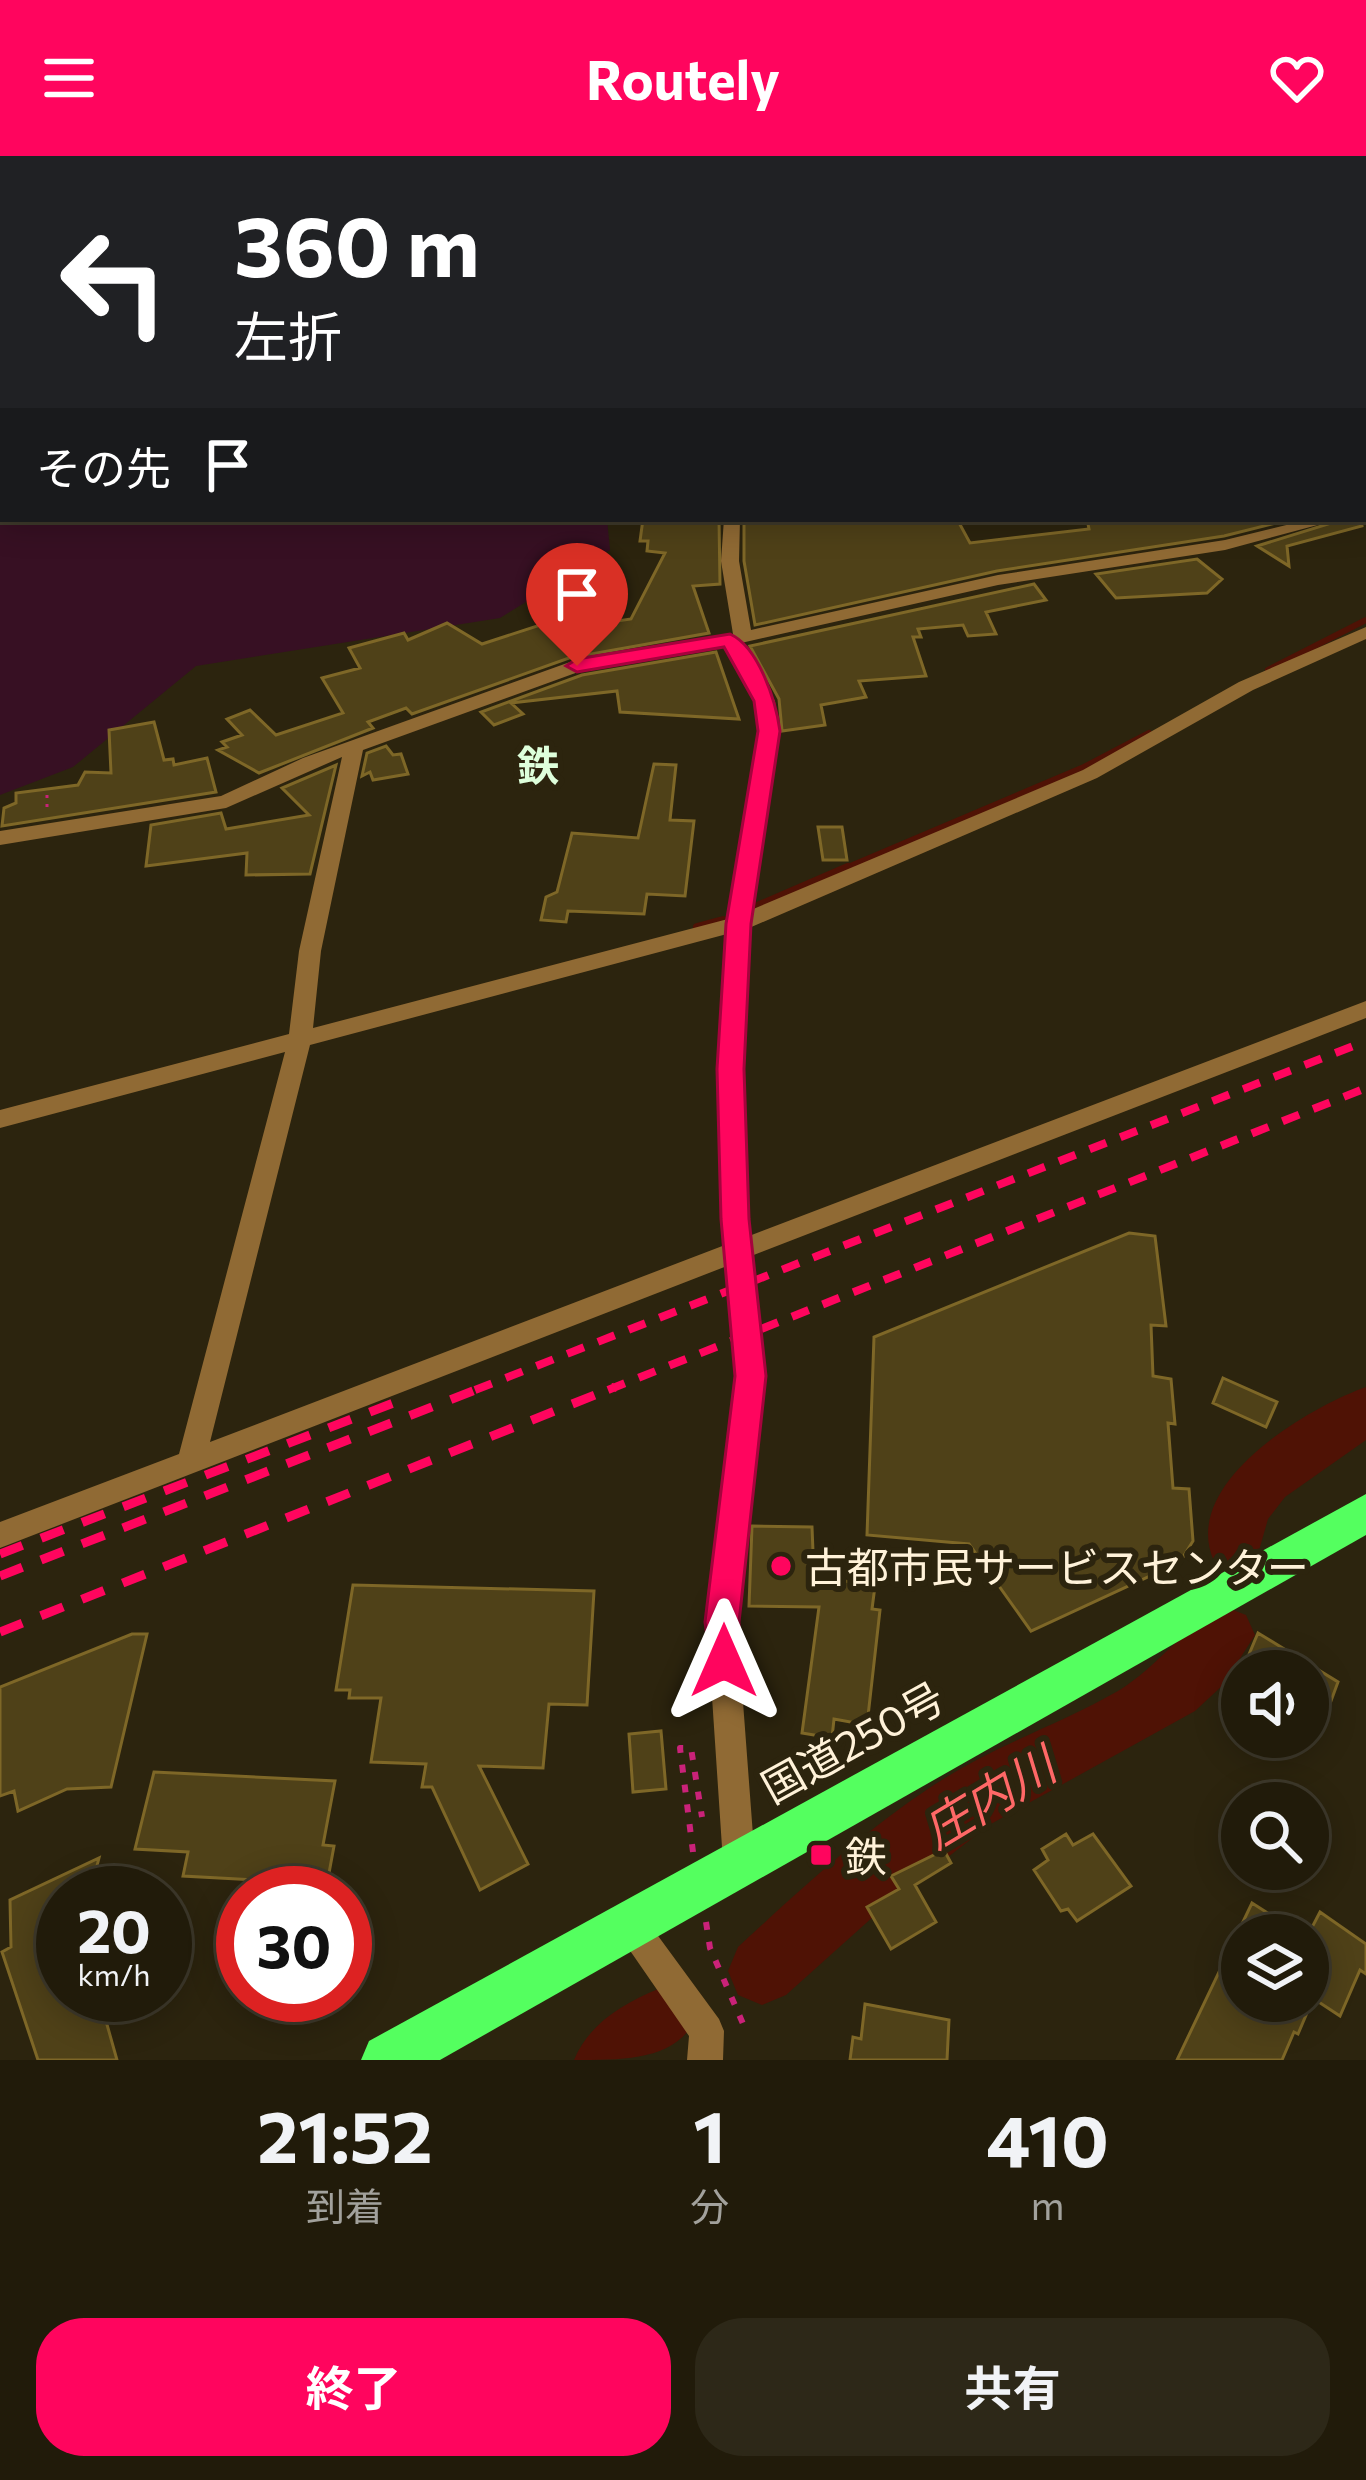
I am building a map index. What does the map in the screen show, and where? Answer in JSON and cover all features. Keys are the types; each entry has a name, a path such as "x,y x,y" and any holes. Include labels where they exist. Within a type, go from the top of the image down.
{"highway":[{"name":"国道250号","path":"388,2060 1366,1513"}],"street":[{"path":"732,522 727,554 738,581 737,638 765,701 769,731 738,924 731,1089 751,1376 722,1622 739,1862"},
{"path":"0,838 226,802 354,746 577,666 737,638 998,580 1225,545 1320,522"},
{"path":"0,1119 738,924 1090,773 1246,686 1366,632"},
{"path":"191,1461 300,1038 310,951 354,746"},
{"path":"0,1535 1366,1009"},
{"path":"630,1926 707,2031 705,2060"}],"path":[{"path":"691,1839 680,1748 691,1748 702,1816"}],"shaded area":[{"path":"0,522 607,522 610,550 500,618 196,666 73,767 0,795"}],"building":[{"path":"643,522 719,522 720,584 693,586 709,633 569,658 412,714 406,708 368,722 373,728 259,773 218,750 227,747 222,742 242,735 227,719 250,710 276,735 343,713 322,678 360,668 349,648 404,633 408,640 447,623 482,644 565,617 578,627 631,619 665,553 647,551 648,541 640,541"},
{"path":"744,522 959,522 970,543 1089,529 1088,522 1280,522 1224,536 997,571 755,625 744,561"},
{"path":"1334,522 1361,522 1362,526 1287,546 1289,566 1257,546"},
{"path":"1197,559 1222,579 1207,593 1116,598 1096,574"},
{"path":"1034,584 1046,600 986,612 996,634 968,636 963,625 918,629 921,637 913,637 926,676 859,681 866,697 821,705 825,725 782,731 779,699 750,646"},
{"path":"716,652 739,719 620,712 617,691 511,703 523,714 494,725 481,712 582,675"},
{"path":"154,722 164,760 173,759 174,765 207,758 216,792 2,826 4,808 16,803 16,793 78,785 85,772 111,773 109,730"},
{"path":"386,746 393,755 401,754 408,774 373,780 370,772 362,776 367,753"},
{"path":"654,764 676,765 670,820 694,821 685,896 647,894 644,914 568,911 566,922 541,920 546,897 557,892 572,833 638,838"},
{"path":"336,765 310,874 246,875 247,853 146,866 151,825 221,813 226,829 309,815 282,788"},
{"path":"818,827 842,827 847,860 823,860"},
{"path":"1129,1233 1155,1236 1166,1326 1151,1325 1153,1376 1171,1379 1175,1424 1168,1423 1173,1488 1189,1489 1193,1541 1180,1562 1031,1631 969,1544 867,1535 874,1337"},
{"path":"1223,1378 1277,1402 1266,1427 1213,1403"},
{"path":"752,1526 812,1527 814,1576 875,1586 872,1609 880,1610 867,1725 834,1719 832,1738 802,1733 819,1607 749,1606"},
{"path":"353,1585 594,1591 587,1705 549,1704 543,1768 479,1766 528,1864 480,1890 432,1787 422,1787 426,1764 371,1762 381,1698 349,1698 350,1690 336,1690"},
{"path":"1258,1633 1286,1650 1251,1650"},
{"path":"132,1634 147,1634 111,1787 67,1789 18,1811 14,1791 0,1796 0,1687"},
{"path":"1329,1676 1338,1682 1329,1706"},
{"path":"661,1731 666,1789 633,1792 629,1734"},
{"path":"154,1772 335,1781 323,1845 334,1846 330,1866 216,1866 216,1878 192,1876 192,1866 185,1866 188,1852 135,1849"},
{"path":"1066,1834 1073,1845 1093,1834 1131,1886 1077,1921 1068,1909 1061,1911 1034,1870 1048,1860 1042,1849"},
{"path":"944,1850 951,1863 915,1885 936,1922 891,1949 867,1907 899,1889 891,1876"},
{"path":"36,1888 36,2022 106,2022 117,2060 38,2060 2,1952 11,1947 10,1900"},
{"path":"1252,1903 1269,1914 1247,1914"},
{"path":"1329,1918 1366,1944 1366,1974 1360,1970 1340,2016 1329,2009"},
{"path":"1221,1968 1221,2022 1303,2022 1282,2060 1177,2060"},
{"path":"865,2004 949,2020 947,2060 850,2060 853,2037 861,2039"}],"waterway":[{"path":"1268,670 1366,620"},
{"path":"843,869 1084,767 1149,733"},
{"path":"843,869 848,867"},
{"path":"755,907 843,869"},
{"path":"697,927 723,920"},
{"name":"庄内川","path":"1235,1542 1239,1518 1265,1479 1303,1449 1366,1411"},
{"name":"庄内川","path":"762,1971 939,1821 998,1783 1140,1712 1201,1665 1225,1635"},
{"name":"庄内川","path":"609,2060 658,2024"}],"railway":[{"path":"475,1390 1366,1041"},
{"path":"608,1390 1366,1088"},
{"path":"0,1576 483,1387"},
{"path":"0,1632 615,1387"},
{"path":"0,1554 409,1397"}],"place":[{"name":"古都市民サービスセンター","path":"781,1566"},
{"name":"鉄","path":"821,1855"}],"district":[{"name":"鉄","path":"538,764"}],"route":[{"path":"577,666 730,640 765,701 769,731 738,924 731,1069 735,1219 751,1376 722,1622 724,1661"}]}
